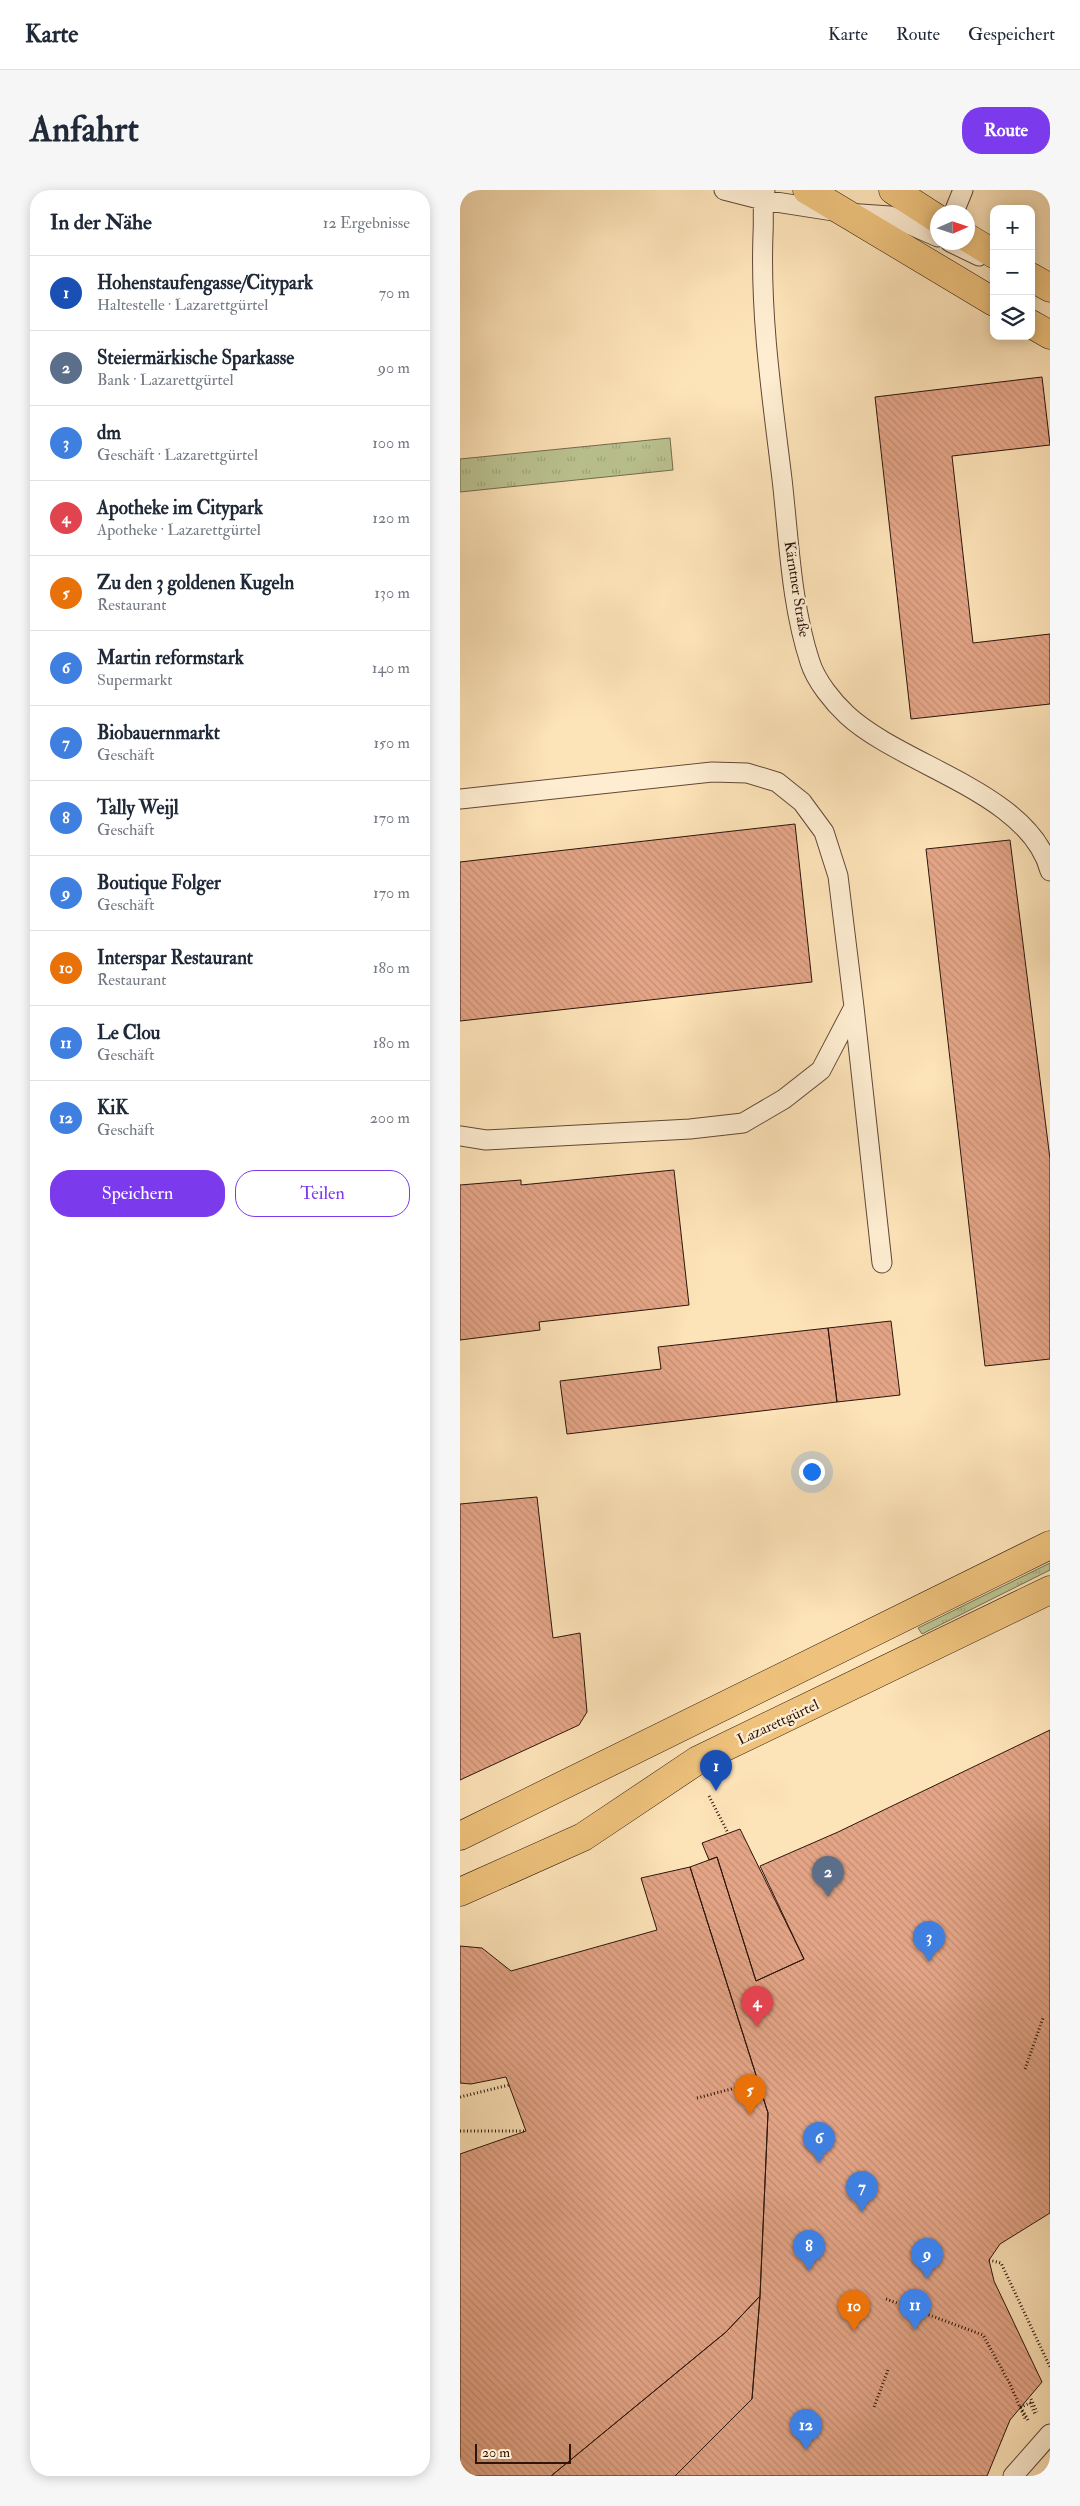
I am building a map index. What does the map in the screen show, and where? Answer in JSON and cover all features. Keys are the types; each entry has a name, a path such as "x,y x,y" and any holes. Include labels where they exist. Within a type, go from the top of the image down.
{"main road":[{"path":"807,190 990,300"},
{"path":"901,192 930,213"},
{"path":"975,242 990,252"},
{"path":"1035,326 1050,335"},
{"path":"460,1836 1050,1545"},
{"name":"Lazarettgürtel","path":"460,1892 583,1836 698,1760 1050,1590"}],"lane":[{"path":"724,190 764,195 846,213 890,216 930,234"},
{"path":"957,205 963,190"},
{"name":"Kärntner Straße","path":"764,195 762,258 764,329 796,596 811,665 834,701 848,716 886,743 990,800 1018,821 1040,845 1050,871"},
{"path":"968,250 990,260"},
{"path":"460,799 712,772 747,773 777,782 802,802 824,832 838,876 882,1263"},
{"path":"460,1136 486,1140 690,1129 743,1123 784,1099 821,1070 854,1007"},
{"path":"1013,2476 1050,2434"}],"path":[{"path":"709,1796 728,1833"},
{"path":"1025,2069 1043,2018"},
{"path":"697,2098 758,2082"},
{"path":"460,2097 509,2085"},
{"path":"460,2132 526,2131"},
{"path":"989,2260 1001,2263 1050,2367"},
{"path":"886,2299 983,2335 1010,2384 1028,2425"},
{"path":"874,2407 888,2370"},
{"path":"1021,2407 1030,2403 1037,2420"}],"green space":[{"path":"670,438 673,470 460,492 460,459"},
{"path":"1050,1563 1050,1570 922,1634 918,1628"}],"building":[{"path":"1042,377 1050,445 952,456 973,643 1050,634 1050,704 911,719 875,397"},
{"path":"795,824 812,982 460,1021 460,862"},
{"path":"1010,840 1050,1159 1050,1359 985,1366 926,849"},
{"path":"674,1170 689,1305 539,1322 540,1330 460,1340 460,1185 521,1180 521,1185"},
{"path":"891,1321 900,1395 837,1402 828,1328"},
{"path":"828,1328 837,1402 567,1434 560,1381 661,1369 658,1347"},
{"path":"537,1497 553,1638 580,1633 587,1712 579,1725 460,1780 460,1504"},
{"path":"1050,1730 1050,2213 1000,2244 989,2260 994,2281 1042,2382 1010,2420 987,2476 675,2476 752,2399 760,2296 768,2113 690,1867 717,1857 756,1981 804,1959 760,1866 838,1832"},
{"path":"740,1829 804,1959 756,1981 717,1857 709,1860 702,1843"},
{"path":"690,1867 768,2113 760,2296 726,2332 551,2476 465,2476 460,2468 460,2154 526,2131 506,2077 471,2084 460,2083 460,1946 482,1948 511,1971 657,1930 641,1878"},
{"path":"760,2296 752,2399 675,2476 551,2476 726,2332"}],"place":[{"name":"Hohenstaufengasse/Citypark","path":"716,1791"},
{"name":"Steiermärkische Sparkasse","path":"828,1897"},
{"name":"dm","path":"929,1962"},
{"name":"Apotheke im Citypark","path":"757,2027"},
{"name":"Zu den 3 goldenen Kugeln","path":"750,2115"},
{"name":"Martin reformstark","path":"819,2163"},
{"name":"Biobauernmarkt","path":"862,2212"},
{"name":"Tally Weijl","path":"809,2271"},
{"name":"Boutique Folger","path":"927,2279"},
{"name":"Le Clou","path":"915,2330"},
{"name":"Interspar Restaurant","path":"854,2331"},
{"name":"KiK","path":"806,2450"}]}
